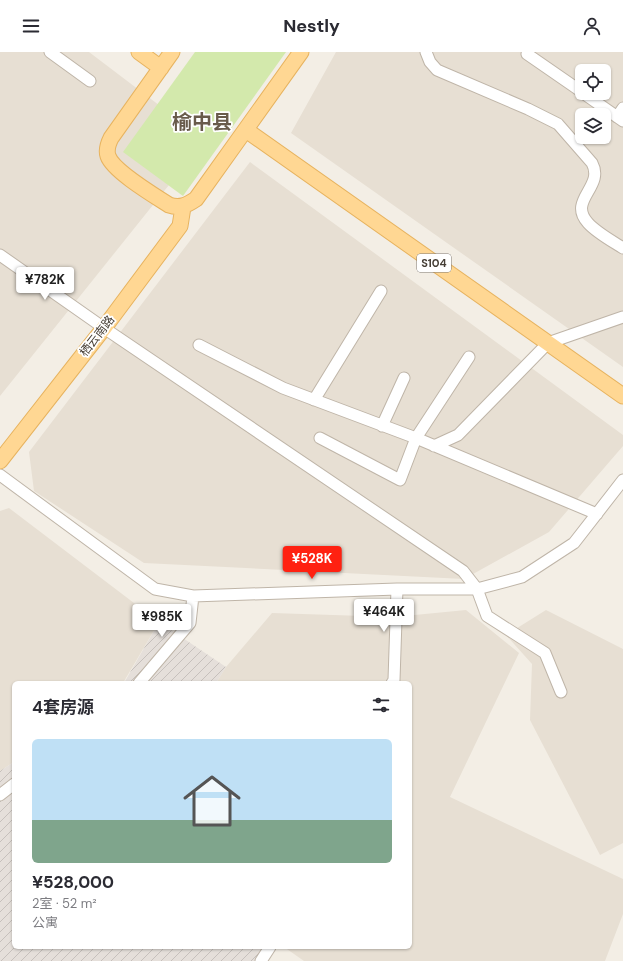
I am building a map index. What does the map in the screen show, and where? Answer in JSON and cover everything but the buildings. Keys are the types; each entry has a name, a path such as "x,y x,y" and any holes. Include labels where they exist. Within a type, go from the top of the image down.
{"main road":[{"path":"139,52 161,68"},
{"path":"172,52 111,138 107,150 108,156 115,167 168,206 176,208 183,207 196,198 301,52"},
{"name":"S104","path":"246,130 623,396"},
{"name":"栖云南路","path":"0,461 104,328 180,226 183,207"}],"street":[{"path":"50,52 90,81"},
{"path":"426,52 430,62 437,70 528,109 558,124 590,160 595,170 594,181 582,202 581,207 583,216 592,227 623,248"},
{"path":"527,54 575,88"},
{"path":"594,100 621,116"},
{"path":"0,255 104,328 463,571 477,589 487,616 545,653 561,692"},
{"path":"314,400 381,291"},
{"path":"434,446 458,435 548,343 623,317"},
{"path":"199,345 283,388 416,438 597,514"},
{"path":"320,438 400,480 416,438 469,358"},
{"path":"382,426 404,378"},
{"path":"0,475 155,589 193,596 397,589 477,589 522,577 574,543 623,480"},
{"path":"393,681 397,589"},
{"path":"141,681 190,623 193,596"},
{"path":"0,795 12,786"},
{"path":"261,961 269,949"}],"shaded area":[{"path":"0,52 89,52 205,140 0,396"},
{"path":"336,52 623,52 623,367 291,133"},
{"path":"250,162 623,435 623,446 549,532 464,579 144,563 34,491 29,452"},
{"path":"9,508 159,622 124,681 12,681 12,763 0,771 0,511"},
{"path":"466,610 519,653 450,797 623,879 623,914 605,961 304,961 287,949 412,949 412,681 217,681 226,667 272,613 394,617"},
{"path":"546,610 623,649 623,843 600,855 530,720 532,664 506,635"},
{"path":"159,622 226,667 217,681 125,681"},
{"path":"12,763 12,949 271,949 264,961 0,961 0,771"}],"green space":[{"path":"195,52 286,52 183,196 123,152"}],"district":[{"name":"榆中县","path":"202,122"}]}
